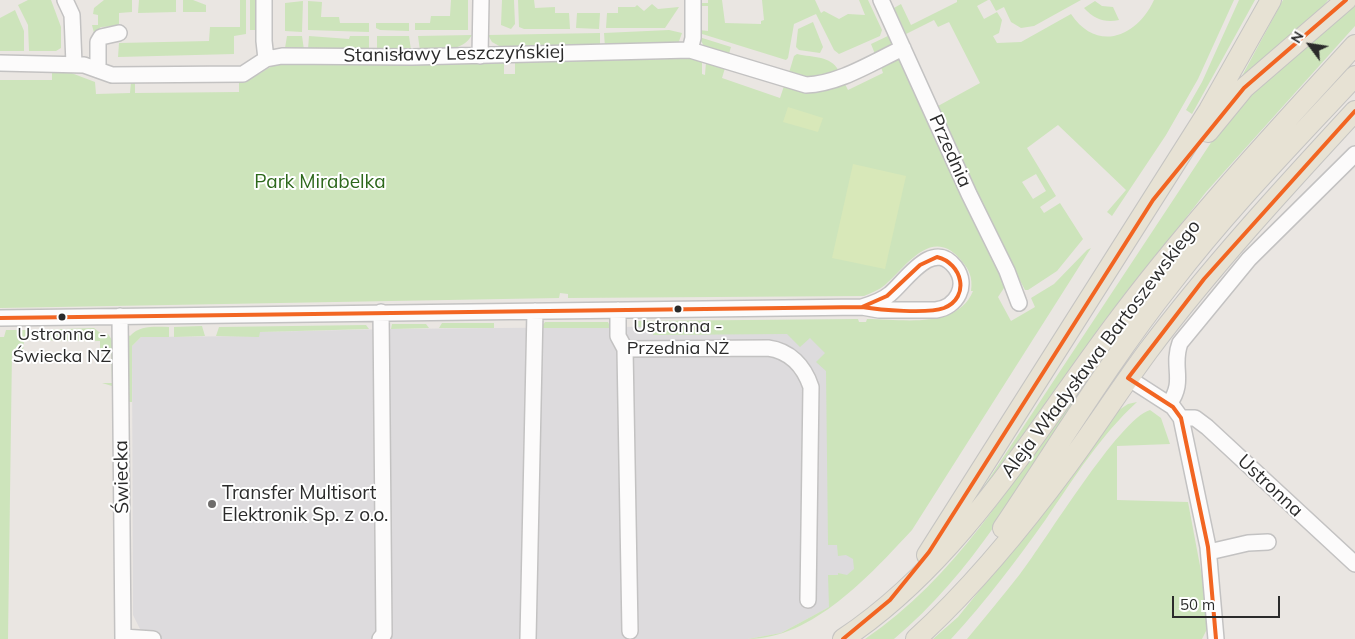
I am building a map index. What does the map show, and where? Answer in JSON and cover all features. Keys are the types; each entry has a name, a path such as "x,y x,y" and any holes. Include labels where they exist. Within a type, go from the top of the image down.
{"main road":[{"path":"1153,200 1210,110 1271,0"},
{"path":"1153,200 1244,88 1296,40 1346,0"},
{"name":"Aleja Władysława Bartoszewskiego","path":"842,639 871,620 926,569 967,525 1007,474 1113,327 1168,255 1229,184 1355,45"},
{"name":"Aleja Władysława Bartoszewskiego","path":"975,580 991,546 1130,336 1208,238 1355,76"},
{"name":"Aleja Władysława Bartoszewskiego","path":"916,639 975,580 1067,466 1128,378 1204,279 1355,111"},
{"name":"Aleja Władysława Bartoszewskiego","path":"886,605 929,552 1153,200"}],"street":[{"path":"65,0 72,15 74,64"},
{"path":"264,0 266,59"},
{"path":"480,0 480,56"},
{"path":"690,50 693,38 693,0"},
{"name":"Przednia","path":"881,0 969,194 1007,271 1019,303"},
{"path":"98,70 98,42 101,37 119,33"},
{"name":"Stanisławy Leszczyńskiej","path":"0,63 84,65 112,75 243,74 266,59 282,56 480,56 690,50 806,85 818,85 903,48"},
{"path":"1169,404 1178,389 1179,374 1176,360 1180,343 1249,259 1355,154"},
{"path":"0,318 862,307 879,310 945,309 960,294 961,283 959,273 954,265 946,260 928,259 918,265 889,295 862,307"},
{"path":"618,310 618,336 625,349 630,631"},
{"path":"528,639 535,311"},
{"path":"380,639 384,634 381,312"},
{"name":"Świecka","path":"120,316 123,638"},
{"path":"625,349 778,349 788,355 807,375 811,387 808,600"},
{"path":"1128,378 1178,411 1209,552 1216,639"},
{"name":"Ustronna","path":"1180,418 1195,418 1208,427 1355,564"},
{"path":"1209,552 1248,543 1268,542"},
{"path":"123,638 153,639"}],"shaded area":[{"path":"830,325 866,554 829,607 781,633 748,639 145,639 145,632 140,629 133,615 132,346 141,337 259,336 259,332 391,329"}],"green space":[{"path":"28,0 51,0 61,27 61,48 56,51 29,51 28,25 18,5"},
{"path":"104,0 132,0 132,12 119,13 119,26 101,27 94,33 92,25 98,25 98,15 93,14 94,8"},
{"path":"139,0 176,0 176,12 138,13"},
{"path":"183,0 193,0 206,5 206,12 183,12"},
{"path":"240,0 246,0 246,34 234,36 234,54 118,57 119,43 209,41 210,27 240,27"},
{"path":"250,0 255,0 256,30 250,30"},
{"path":"451,0 468,0 468,30 415,30 415,23 430,23 431,16 450,16"},
{"path":"502,0 514,0 515,24 511,29 501,25"},
{"path":"518,0 534,0 535,8 555,7 555,13 569,13 570,29 524,29 519,27"},
{"path":"708,0 722,0 725,23 761,24 761,21 764,20 762,0 815,0 821,13 824,11 839,19 848,14 865,15 859,0 868,0 882,30 880,36 839,54 834,50 816,14 794,24 788,58 786,60 699,33 699,30 708,31 708,6 698,6 698,3 708,3"},
{"path":"957,0 988,0 977,6 984,19 997,12 1002,20 999,33 993,36 997,43 1021,42 1071,14 1081,26 1093,33 1104,36 1116,36 1138,23 1147,13 1154,0 1234,0 1198,79 1166,135 1112,216 1107,212 1126,190 1058,125 1027,148 1056,196 1040,207 1044,213 1060,203 1083,239 1057,271 1028,290 1025,290 983,211 938,106 980,83 949,22 938,27 934,20 906,34 894,8 901,4 911,25 957,2","holes":["1036,174 1046,191 1033,199 1022,182"]},
{"path":"990,0 1081,0 1034,26 1021,28 1011,22 1004,7 996,11"},
{"path":"1239,0 1255,0 1192,114 1186,110 1202,82"},
{"path":"1283,0 1328,0 1316,15 1236,87"},
{"path":"303,1 302,32 285,31 285,3"},
{"path":"308,1 322,2 321,17 339,17 340,23 369,23 369,32 308,30"},
{"path":"1095,1 1102,6 1113,7 1119,20 1109,21 1100,19 1084,8"},
{"path":"1355,3 1355,26 1206,192 1107,319 971,506 1218,132 1247,97"},
{"path":"652,4 658,9 679,7 665,28 606,28 607,13 618,13 618,7 635,7 637,5 644,11"},
{"path":"15,10 24,31 24,51 0,51 0,18"},
{"path":"577,13 600,13 599,29 576,28"},
{"path":"813,22 823,47 820,53 799,50 796,47 798,29"},
{"path":"376,23 409,23 409,31 380,30 376,28"},
{"path":"669,30 682,33 678,44 605,47 604,33"},
{"path":"600,33 600,47 501,47 492,42 488,35"},
{"path":"472,35 468,41 456,47 420,51 418,36"},
{"path":"890,35 895,45 875,54 871,44"},
{"path":"287,36 302,36 304,50 285,48"},
{"path":"309,36 349,39 350,36 369,36 369,49 308,49"},
{"path":"377,36 409,36 411,50 377,52"},
{"path":"699,37 731,47 728,57 705,48"},
{"path":"797,54 821,58 831,62 839,71 814,80 788,76 794,56"},
{"name":"Park Mirabelka","path":"896,57 901,59 1004,275 1004,288 998,297 1011,321 1035,307 1031,298 1054,284 1091,248 912,530 878,566 839,601 818,616 782,633 829,607 828,575 838,575 838,573 847,575 854,569 853,559 846,555 838,556 837,545 828,545 826,371 816,362 825,353 810,338 800,347 787,334 653,335 653,327 635,327 636,321 858,319 859,322 866,322 867,319 927,320 942,317 955,312 965,303 973,291 971,291 971,277 968,270 960,259 949,250 939,247 929,248 919,253 885,285 864,296 568,298 568,294 560,293 559,298 0,308 0,80 52,80 52,69 66,71 95,82 96,94 130,93 131,82 135,82 135,93 239,92 239,81 250,78 284,62 493,61 494,63 504,63 504,74 515,74 515,63 526,63 526,60 695,59 702,60 702,74 705,75 706,62 725,68 722,78 780,98 784,86 843,80 848,90 883,73 880,64"},
{"path":"788,107 823,118 818,132 783,122"},
{"path":"853,164 906,176 885,269 832,258"},
{"path":"545,322 608,322 611,328 541,328"},
{"path":"442,323 494,323 494,328 439,328"},
{"path":"392,324 426,324 429,328 391,329"},
{"path":"366,325 369,329 260,332 259,337 216,336 219,327"},
{"path":"202,326 205,336 174,337 174,327"},
{"path":"148,327 169,327 169,337 141,337 132,346 132,402 128,402 127,334 130,336 138,330"},
{"path":"94,328 104,336 108,334 112,340 115,383 112,386 102,383 112,383 111,351 100,350 100,341 24,340 23,351 12,351 8,639 0,639 0,337 4,337 6,330 26,330 27,336 35,336 35,330"},
{"path":"1074,396 1078,398 1016,495 995,526 948,586 894,639 865,639 897,615 927,588 954,558 1005,494"},
{"path":"1137,402 1099,443 1046,519 964,625 951,639 933,639 958,617 1072,477 1116,412 1128,404"},
{"path":"1150,410 1161,418 1170,444 1117,446 1117,500 1188,502 1207,603 1208,627 1202,639 967,639 1020,574 1102,457 1137,418"},
{"path":"780,633 772,636 748,639"}],"transit line":[{"path":"843,639 890,600 929,552 1153,200 1244,88 1346,0"},
{"path":"1216,639 1208,547 1181,418 1173,407 1128,378 1204,279 1355,111"},
{"path":"937,257 946,260 952,266 960,281 958,296 952,303 944,308 927,311 862,307 887,296 920,265 937,257"},
{"path":"0,318 862,307"}],"place":[{"name":"Ustronna - Przednia NŻ","path":"678,309"},
{"name":"Ustronna - Świecka NŻ","path":"62,317"},
{"name":"Transfer Multisort Elektronik Sp. z o.o.","path":"212,504"}]}
